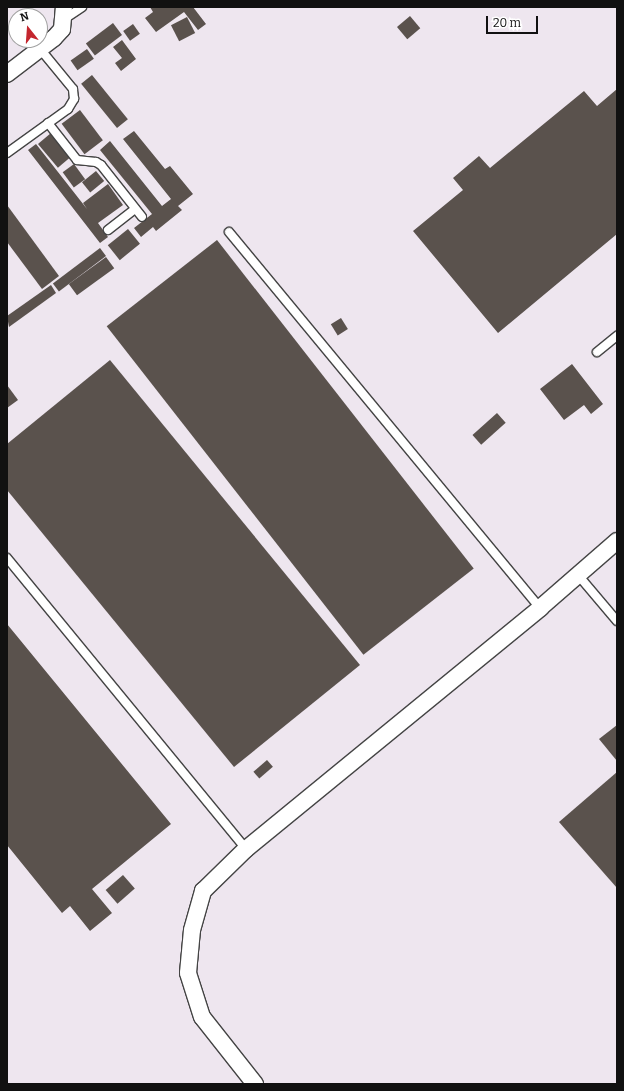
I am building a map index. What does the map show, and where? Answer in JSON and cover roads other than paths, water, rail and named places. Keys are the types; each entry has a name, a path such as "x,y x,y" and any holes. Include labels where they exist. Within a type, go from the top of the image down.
{"street":[{"path":"7,74 41,50 62,29 63,13"},
{"path":"256,1084 202,1017 188,973 192,930 203,890 246,849 540,608 617,541"}],"lane":[{"path":"63,13 82,7"},
{"path":"7,153 68,109 74,99 73,89 41,50"},
{"path":"48,123 78,160 96,162 101,165 142,217"},
{"path":"108,230 135,209"},
{"path":"229,232 540,608"},
{"path":"598,352 617,336"},
{"path":"7,558 246,849"},
{"path":"578,575 617,621"}]}
